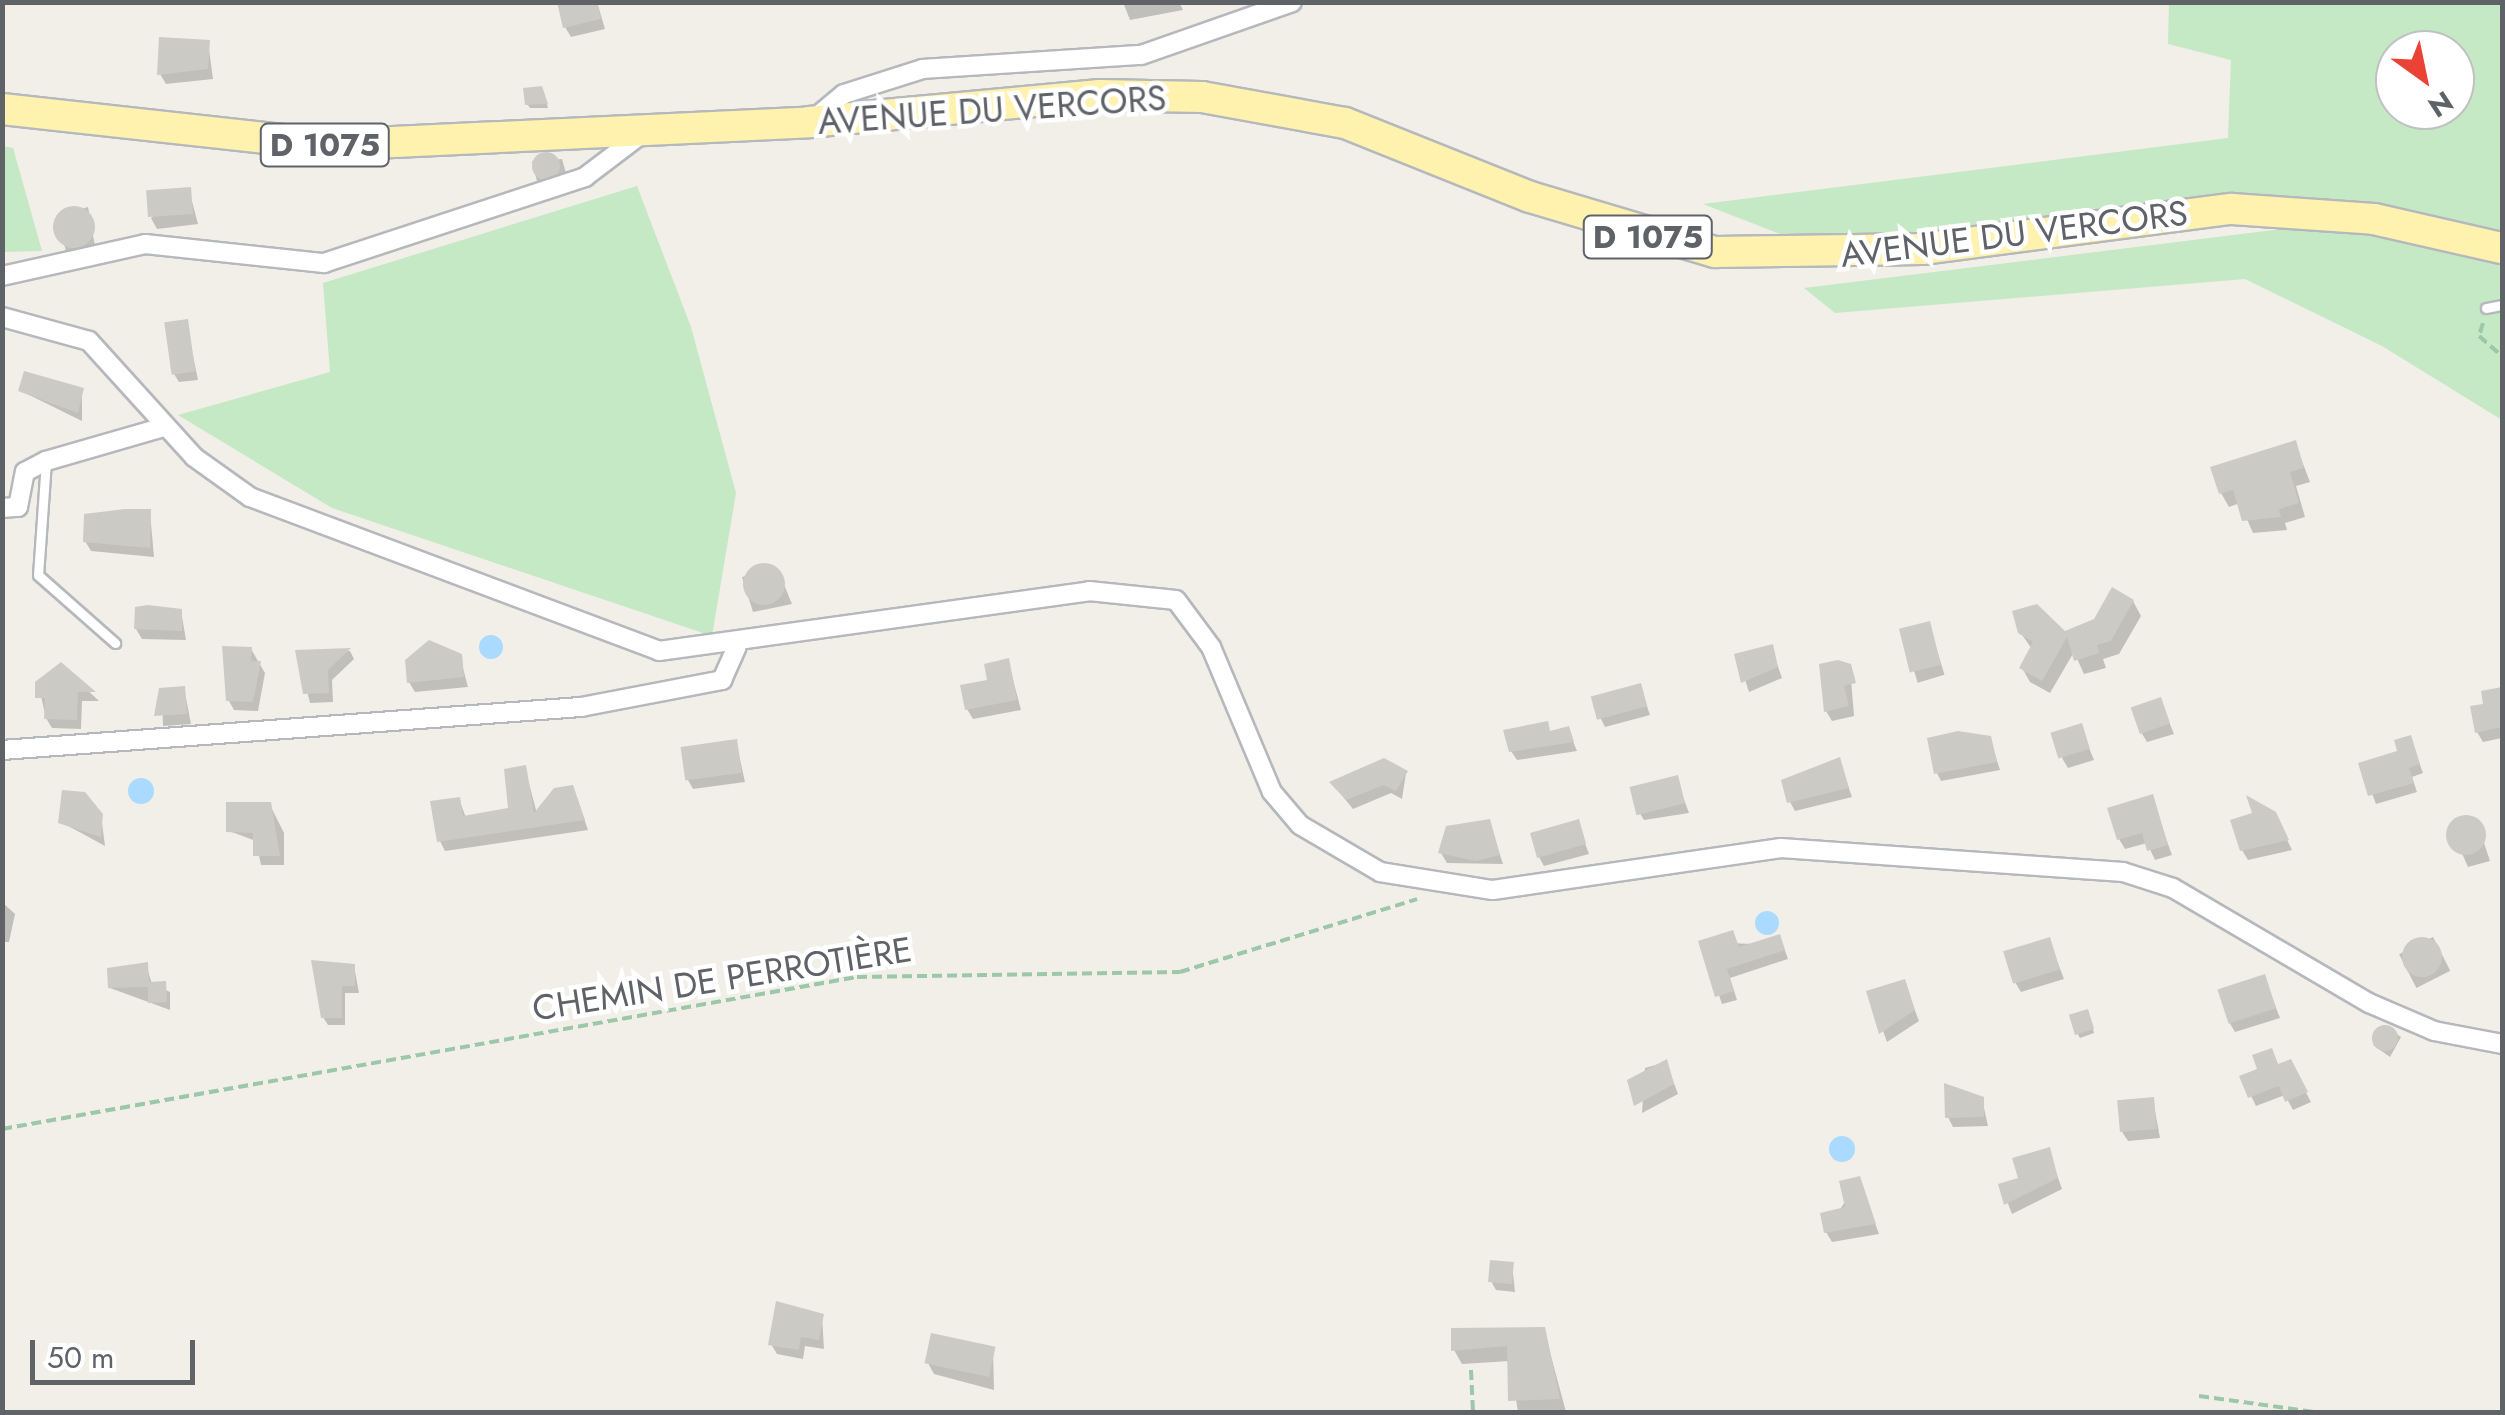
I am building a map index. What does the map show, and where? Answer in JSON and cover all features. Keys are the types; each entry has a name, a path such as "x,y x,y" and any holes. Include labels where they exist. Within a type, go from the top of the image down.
{"main road":[{"name":"AVENUE DU VERCORS","path":"649,128 810,122 1100,95 1280,106 1650,238 1715,252 1922,250 2232,209 2374,219 2502,248"},
{"name":"D 1075","path":"2,109 330,145 649,128"}],"street":[{"path":"810,122 844,94 923,69 1141,55 1292,2"},
{"path":"2,276 145,244 324,262 585,177 649,128"},
{"path":"2,317 89,341 164,426 250,497 322,529 658,652 737,647 877,616 1051,596 1148,592 1176,600 1211,647 1246,748 1300,825 1380,872 1442,887 1527,886 1781,848 2123,872 2173,888 2370,1003 2434,1032 2502,1044"},
{"path":"2,508 18,508 25,472 46,461 164,426"},
{"path":"2,750 580,706 722,680 737,647"}],"lane":[{"path":"2486,308 2502,306"},
{"path":"46,461 38,576 115,644"}],"path":[{"path":"2486,308 2479,336 2502,356"},
{"name":"CHEMIN DE PERROTIÈRE","path":"2,1129 858,977 1180,972 1394,910 1442,887"},
{"path":"1471,1370 1473,1412"},
{"path":"2199,1396 2314,1412"}],"green space":[{"path":"2169,3 2502,3 2502,233 2404,208 2231,196 1806,244 1703,204 2228,138 2231,60 2168,44"},
{"path":"3,146 13,148 42,251 3,252"},
{"path":"637,186 691,327 736,493 712,636 332,508 178,415 330,372 323,283"},
{"path":"2323,224 2502,262 2502,420 2382,346 2245,279 1835,313 1804,288"}],"water":[{"path":"491,635 503,647 491,659 479,647"},
{"path":"141,778 150,782 154,791 150,800 141,804 132,800 128,791 132,782"},
{"path":"1767,911 1776,914 1776,932 1767,935 1758,932 1755,923 1758,914"},
{"path":"1842,1136 1851,1140 1855,1149 1851,1158 1842,1162 1833,1158 1829,1149 1833,1140"}],"building":[{"path":"557,2 597,2 601,19 563,28"},
{"path":"159,37 210,40 208,69 157,75"},
{"path":"542,86 548,104 525,105 523,88"},
{"path":"546,152 556,156 560,166 556,176 546,180 536,176 532,166 536,156"},
{"path":"191,187 193,214 148,217 146,190"},
{"path":"74,206 89,212 95,227 89,242 74,248 59,242 53,227 59,212"},
{"path":"188,319 195,371 172,375 164,322"},
{"path":"24,371 84,388 78,413 18,391"},
{"path":"2296,440 2304,468 2290,472 2299,503 2279,509 2281,517 2242,521 2233,490 2219,494 2210,467"},
{"path":"151,509 150,548 83,542 84,514"},
{"path":"764,563 779,569 785,584 779,599 764,605 749,599 743,584 749,569"},
{"path":"2112,587 2134,600 2111,641 2097,645 2099,653 2074,661 2067,637 2042,681 2019,668 2033,642 2018,633 2012,611 2037,604 2065,631 2094,619"},
{"path":"135,607 182,609 182,631 134,629"},
{"path":"1930,621 1941,665 1910,672 1899,629"},
{"path":"429,640 462,654 464,677 407,683 405,660"},
{"path":"1773,644 1778,667 1741,683 1734,654"},
{"path":"222,646 252,647 251,661 261,661 253,702 226,701"},
{"path":"351,648 328,670 329,693 303,694 295,650"},
{"path":"1009,658 1017,700 965,710 960,685 987,680 984,664"},
{"path":"1838,660 1851,664 1856,683 1844,686 1849,706 1824,712 1819,664"},
{"path":"61,662 96,692 78,692 77,720 44,719 45,698 35,698 35,682"},
{"path":"1641,683 1647,706 1597,720 1591,696"},
{"path":"185,686 187,714 154,716 159,688"},
{"path":"2502,687 2502,727 2475,733 2470,706 2483,704 2481,691"},
{"path":"2161,697 2170,723 2140,734 2131,707"},
{"path":"1548,721 1550,731 1569,726 1574,742 1509,752 1503,730"},
{"path":"2082,723 2090,749 2058,758 2050,733"},
{"path":"1958,731 1991,736 1997,762 1934,774 1927,738"},
{"path":"2411,735 2420,764 2409,768 2414,783 2368,796 2358,763 2397,751 2394,740"},
{"path":"737,739 742,773 685,781 681,747"},
{"path":"1840,757 1849,788 1787,803 1781,780"},
{"path":"1384,758 1408,771 1396,791 1384,785 1346,800 1329,782"},
{"path":"526,765 534,813 554,788 573,785 585,820 437,842 430,801 460,797 463,816 508,808 504,769"},
{"path":"1678,775 1685,803 1637,815 1629,787"},
{"path":"62,790 85,792 103,814 101,837 58,823"},
{"path":"2153,794 2168,845 2147,851 2142,833 2117,840 2107,808"},
{"path":"2246,795 2276,812 2289,840 2240,851 2230,820 2252,813"},
{"path":"226,802 271,802 280,856 253,856 253,833 226,832"},
{"path":"2466,815 2480,821 2486,835 2480,849 2466,855 2452,849 2446,835 2452,821"},
{"path":"1490,819 1500,855 1476,861 1438,853 1446,826"},
{"path":"1579,819 1586,844 1537,858 1530,833"},
{"path":"1733,930 1739,947 1780,934 1785,950 1727,969 1734,991 1715,997 1698,941"},
{"path":"2050,937 2060,970 2013,984 2003,951"},
{"path":"2422,937 2436,943 2442,957 2436,971 2422,977 2408,971 2402,957 2408,943"},
{"path":"311,960 355,964 355,986 342,986 342,1018 321,1018"},
{"path":"148,962 149,982 166,981 167,1002 148,1003 148,987 108,988 107,968"},
{"path":"2265,974 2276,1008 2229,1024 2217,989"},
{"path":"1905,979 1915,1010 1879,1034 1866,991"},
{"path":"2088,1009 2094,1029 2075,1035 2069,1015"},
{"path":"2385,1025 2394,1029 2398,1038 2394,1047 2385,1051 2376,1047 2372,1038 2376,1029"},
{"path":"2272,1048 2278,1064 2291,1059 2308,1092 2285,1102 2279,1086 2248,1098 2239,1076 2257,1069 2252,1055"},
{"path":"1667,1059 1674,1084 1634,1106 1627,1080"},
{"path":"1944,1083 1984,1097 1984,1117 1945,1118"},
{"path":"2154,1097 2157,1129 2120,1132 2117,1100"},
{"path":"2050,1147 2058,1178 2004,1205 1998,1184 2018,1178 2012,1158"},
{"path":"1860,1176 1876,1224 1824,1233 1820,1213 1845,1207 1839,1181"},
{"path":"1490,1260 1514,1262 1512,1284 1488,1282"},
{"path":"776,1301 824,1314 819,1340 801,1337 799,1350 768,1345"},
{"path":"1545,1327 1560,1399 1508,1401 1507,1346 1451,1351 1451,1328"},
{"path":"931,1333 996,1347 989,1377 925,1363"}]}
